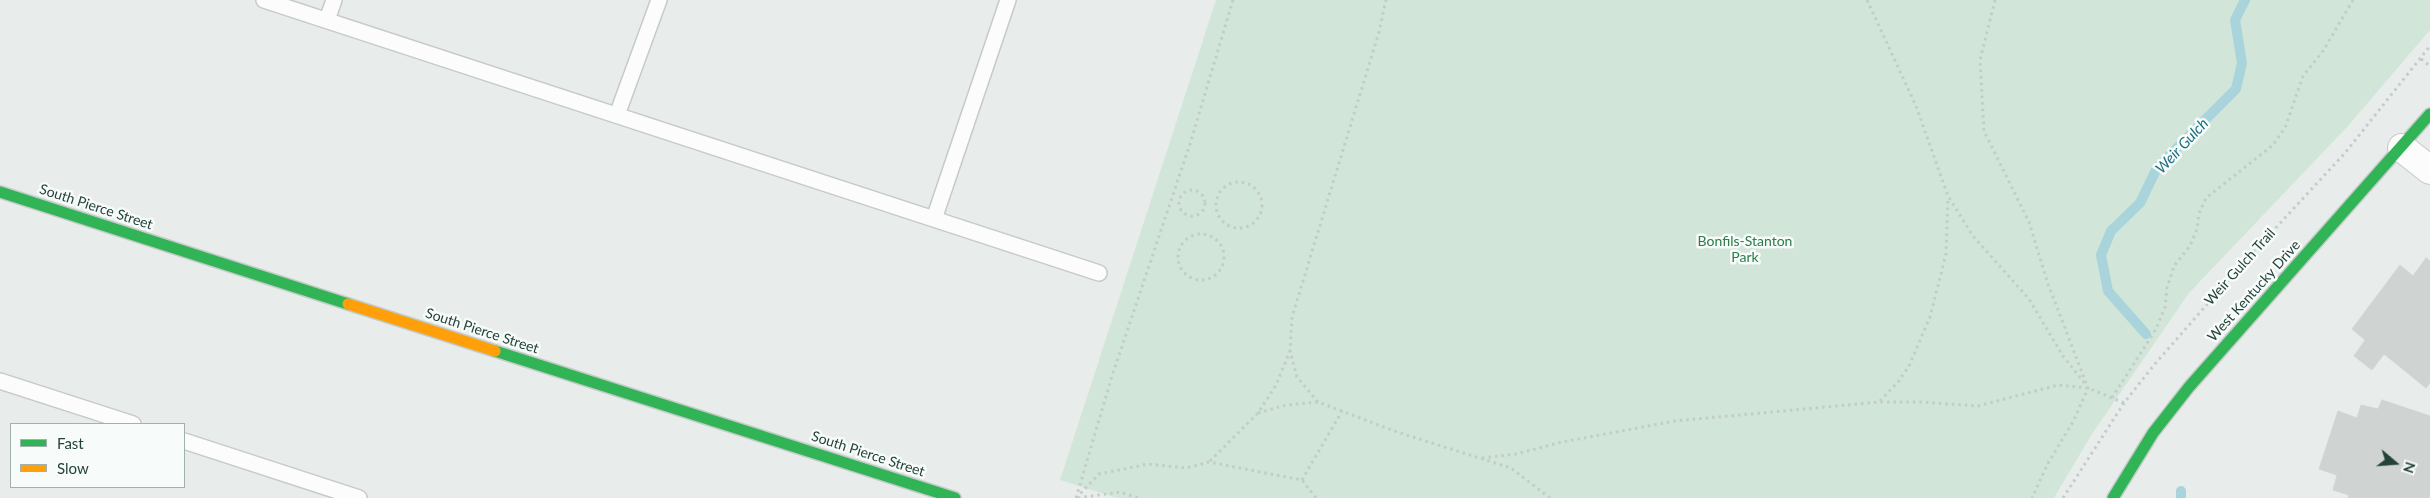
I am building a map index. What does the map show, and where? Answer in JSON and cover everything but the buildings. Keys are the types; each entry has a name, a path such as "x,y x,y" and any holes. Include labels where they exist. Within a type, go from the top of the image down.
{"street":[{"name":"West Kentucky Drive","path":"2113,498 2152,433 2189,387 2402,148 2430,114"},
{"path":"2402,148 2430,170"},
{"name":"South Pierce Street","path":"0,192 955,498"}],"lane":[{"path":"264,0 1099,273"},
{"path":"327,20 334,0"},
{"path":"617,115 659,0"},
{"path":"934,220 1008,0"},
{"path":"0,381 131,423"},
{"path":"185,441 359,498"}],"path":[{"path":"1077,498 1112,376 1190,144 1233,0"},
{"path":"1318,402 1297,377 1290,351 1292,317 1379,32 1386,0"},
{"path":"1867,0 1916,106 1948,196 1973,236 2029,299 2063,356 2088,388"},
{"path":"1995,0 1980,60 1984,131 2030,222 2048,284 2088,388 2073,422 2048,463 2032,498"},
{"path":"2112,398 2156,328 2165,307 2167,288 2174,266 2190,246 2197,229 2199,213 2206,198 2273,145 2285,128 2304,76 2323,51 2353,0"},
{"name":"Weir Gulch Trail","path":"2063,498 2124,403 2246,260 2345,152 2430,46"},
{"path":"2421,59 2430,66"},
{"path":"1235,183 1245,183 1258,192 1262,208 1258,219 1249,226 1230,227 1223,222 1217,213 1216,202 1220,192 1226,186 1235,183"},
{"path":"1196,190 1205,198 1206,204 1204,211 1193,216 1183,213 1179,201 1185,191 1196,190"},
{"path":"1879,402 1898,382 1909,366 1930,316 1946,254 1948,196"},
{"path":"1197,234 1207,234 1216,239 1222,248 1224,259 1220,270 1211,277 1201,280 1185,274 1179,265 1178,254 1182,243 1188,238 1197,234"},
{"path":"1209,462 1258,413 1276,385 1290,351"},
{"path":"1482,458 1516,454 1562,442 1675,421 1879,402 1921,402 1978,406 2058,385 2088,388 2124,403"},
{"path":"1258,413 1286,405 1318,402 1397,432 1511,468 1550,498"},
{"path":"1302,480 1342,411"},
{"path":"1077,498 1099,474 1148,464 1186,468 1209,462 1302,480 1316,498"},
{"path":"1077,498 1120,492 1138,498"}],"green space":[{"name":"Bonfils-Stanton Park","path":"1216,0 2430,0 2430,30 2348,126 2189,293 2092,434 2054,498 1117,498 1060,480"}],"waterway":[{"name":"Weir Gulch","path":"2146,334 2108,291 2101,255 2111,231 2140,203 2157,168 2236,89 2242,63 2235,20 2245,0"},
{"name":"Weir Gulch","path":"2181,491 2181,498"}],"traffic: fast":[{"path":"2113,498 2153,433 2189,387 2430,114"},
{"path":"0,192 348,304"},
{"path":"495,351 955,498"}],"traffic: slow":[{"path":"348,304 495,351"}]}
